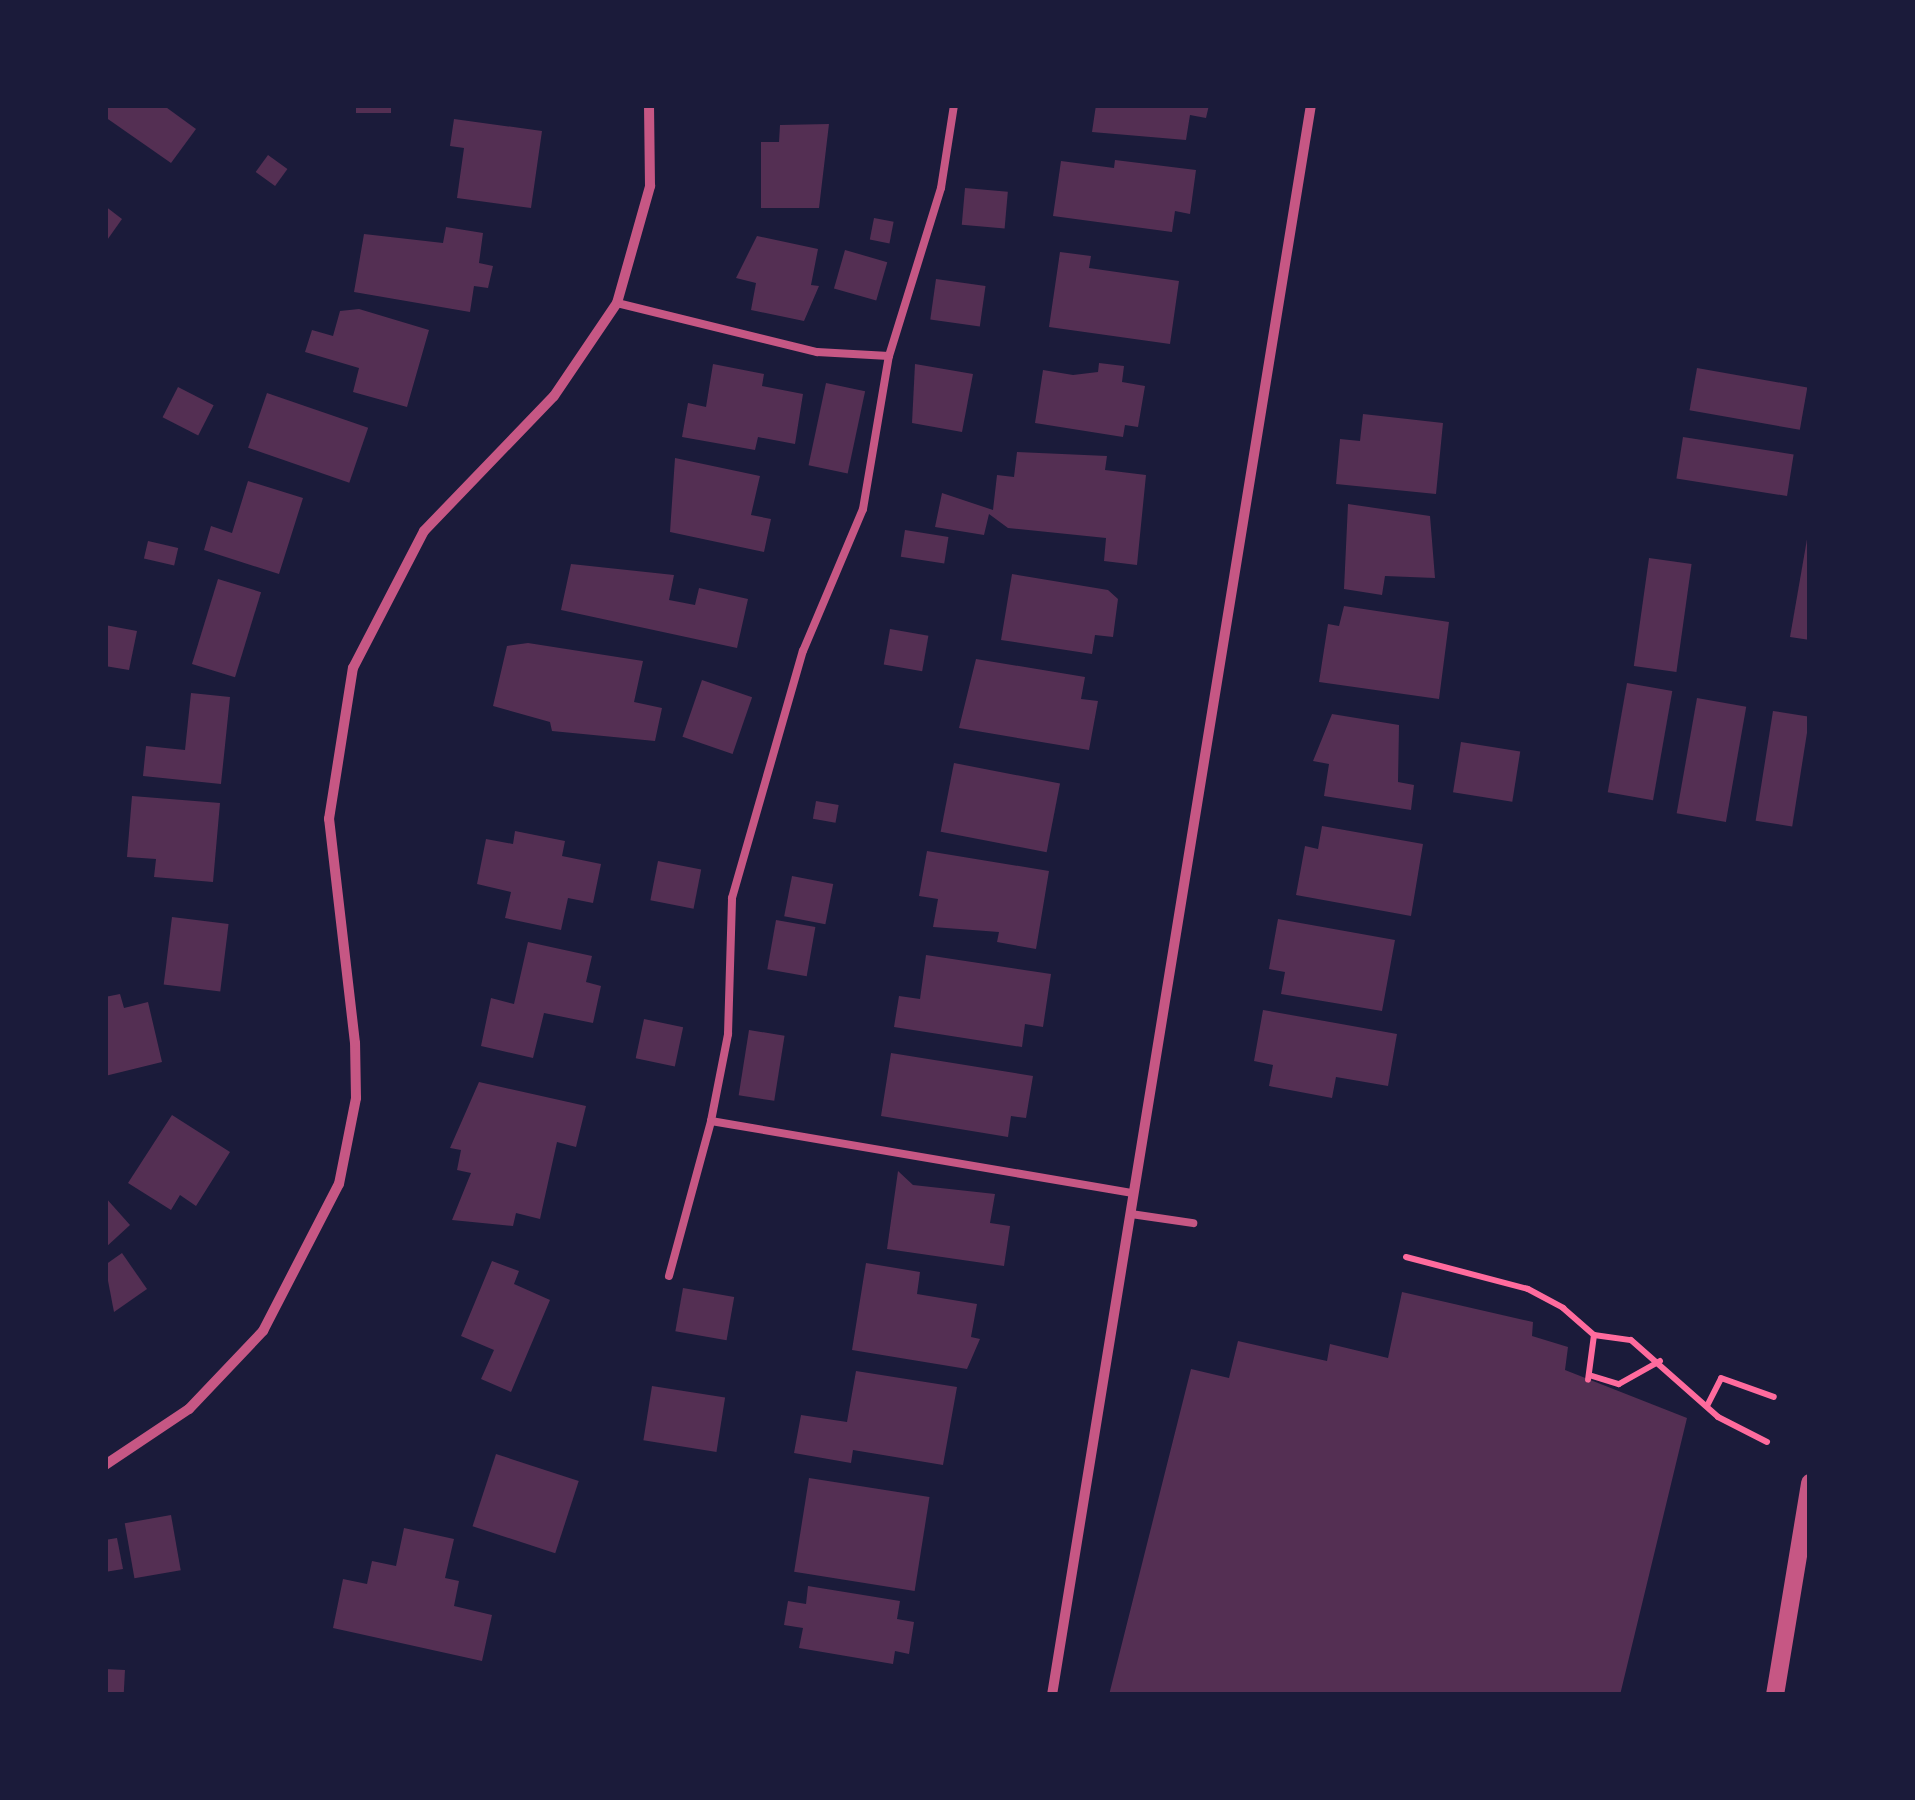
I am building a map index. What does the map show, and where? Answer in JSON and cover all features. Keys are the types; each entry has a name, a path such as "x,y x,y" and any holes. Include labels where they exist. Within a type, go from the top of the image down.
{"street":[{"path":"105,1465 189,1410 240,1359 293,1286 338,1184 356,1098 356,1043 329,820 352,668 424,531 554,396 617,303 650,186 649,105"},
{"path":"1052,1695 1311,105"},
{"path":"1775,1695 1810,1482"}],"lane":[{"path":"670,1276 712,1122 728,1034 732,898 803,651 864,509 889,356 942,188 954,105"},
{"path":"617,303 817,352 889,356"},
{"path":"712,1122 1134,1194"},
{"path":"1130,1214 1193,1224"}],"path":[{"path":"1406,1257 1528,1289 1594,1335 1632,1340 1706,1406 1768,1442"},
{"path":"1594,1335 1588,1377 1619,1384 1660,1361"},
{"path":"1706,1406 1721,1378 1774,1397"}],"building":[{"path":"105,105 163,105 196,129 171,163 105,117"},
{"path":"356,105 391,105 391,113 356,113"},
{"path":"1096,105 1209,105 1206,118 1190,115 1186,140 1092,132"},
{"path":"454,119 542,131 531,208 457,198 464,148 450,146"},
{"path":"829,124 819,208 761,208 761,142 779,142 780,125"},
{"path":"268,155 287,169 275,186 256,172"},
{"path":"1115,160 1196,170 1190,214 1175,211 1172,232 1053,216 1061,161 1114,168"},
{"path":"965,188 1008,192 1005,229 962,225"},
{"path":"105,206 122,219 105,243"},
{"path":"874,218 894,222 889,243 870,240"},
{"path":"446,227 483,233 479,263 493,266 488,288 474,286 470,312 354,292 364,234 443,243"},
{"path":"757,236 818,249 811,285 819,286 804,321 751,310 756,283 736,278"},
{"path":"845,250 887,262 876,301 834,288"},
{"path":"1060,252 1091,256 1089,268 1179,281 1170,344 1049,327"},
{"path":"936,279 986,286 980,327 930,320"},
{"path":"359,309 429,330 407,407 353,392 359,368 305,352 312,330 333,336 340,311"},
{"path":"1099,363 1124,366 1122,382 1145,386 1138,427 1125,425 1123,437 1035,423 1043,370 1073,375 1098,372"},
{"path":"713,364 764,374 762,386 803,394 795,444 758,437 755,450 682,437 688,403 706,407"},
{"path":"915,364 973,374 962,432 912,423"},
{"path":"1697,368 1807,387 1800,430 1690,410"},
{"path":"826,383 865,391 848,473 809,465"},
{"path":"178,387 214,405 198,435 163,417"},
{"path":"267,393 368,428 349,483 248,448"},
{"path":"1363,414 1443,423 1436,494 1336,484 1340,439 1360,441"},
{"path":"1683,437 1794,455 1787,496 1676,478"},
{"path":"1017,452 1107,456 1105,470 1146,475 1137,565 1104,561 1106,538 1008,528 989,514 984,535 935,527 942,493 993,510 997,475 1014,477"},
{"path":"675,458 760,476 751,515 771,519 764,552 670,532"},
{"path":"248,481 303,498 279,574 204,550 211,526 232,533"},
{"path":"1348,504 1430,516 1435,578 1385,576 1382,595 1344,589"},
{"path":"1810,522 1810,640 1790,637"},
{"path":"905,530 948,537 944,564 901,557"},
{"path":"148,541 178,548 174,566 144,559"},
{"path":"1649,558 1692,564 1676,672 1634,666"},
{"path":"571,564 674,575 669,600 695,605 699,588 748,599 737,648 561,610"},
{"path":"1012,574 1108,590 1118,599 1113,637 1095,635 1092,654 1001,640"},
{"path":"218,579 261,592 235,677 192,664"},
{"path":"1344,606 1449,622 1439,699 1319,682 1328,624 1339,626"},
{"path":"105,625 137,631 129,670 105,666"},
{"path":"890,629 928,636 922,671 884,664"},
{"path":"528,643 643,661 634,702 662,708 655,741 552,731 550,722 493,706 507,646"},
{"path":"976,659 1085,677 1081,699 1098,701 1089,750 959,728"},
{"path":"702,680 752,697 733,754 682,737"},
{"path":"1627,683 1672,691 1653,800 1608,792"},
{"path":"191,693 230,697 221,784 143,776 146,746 185,750"},
{"path":"1697,698 1746,707 1726,822 1677,813"},
{"path":"1773,711 1810,717 1792,826 1756,821"},
{"path":"1332,714 1399,725 1398,782 1414,785 1411,810 1324,796 1329,764 1313,761"},
{"path":"1461,742 1520,751 1512,802 1453,792"},
{"path":"954,763 1060,784 1047,852 941,832"},
{"path":"132,796 220,803 213,882 154,877 156,859 127,857"},
{"path":"816,801 839,805 836,823 813,819"},
{"path":"1322,826 1423,844 1411,916 1296,895 1305,846 1318,849"},
{"path":"515,831 565,841 562,856 601,864 593,903 568,898 561,930 505,918 511,892 477,884 486,839 513,844"},
{"path":"927,851 1049,871 1036,949 997,942 999,932 933,927 938,899 919,896"},
{"path":"658,861 701,869 694,909 650,900"},
{"path":"792,876 833,884 825,924 784,916"},
{"path":"172,917 229,924 220,991 164,984"},
{"path":"1278,919 1395,940 1382,1011 1281,994 1285,972 1269,969"},
{"path":"776,920 815,927 807,976 767,969"},
{"path":"528,942 592,956 586,982 601,986 593,1023 544,1013 533,1058 481,1046 491,998 514,1004"},
{"path":"926,955 1051,974 1043,1027 1025,1024 1022,1047 894,1027 899,996 920,999"},
{"path":"120,994 124,1008 148,1002 162,1062 105,1076 105,997"},
{"path":"1263,1010 1397,1034 1388,1086 1336,1077 1332,1098 1269,1086 1273,1065 1254,1061"},
{"path":"644,1019 683,1027 675,1066 636,1058"},
{"path":"749,1030 785,1036 774,1101 739,1095"},
{"path":"891,1053 1033,1076 1026,1118 1011,1116 1008,1137 881,1116"},
{"path":"479,1082 586,1106 576,1147 557,1142 540,1219 516,1213 513,1226 452,1220 471,1173 457,1170 461,1150 450,1148"},
{"path":"172,1115 230,1152 196,1206 180,1195 171,1210 128,1183"},
{"path":"898,1171 913,1185 995,1194 990,1223 1010,1226 1004,1266 887,1249"},
{"path":"105,1197 130,1225 105,1248"},
{"path":"122,1253 147,1289 114,1312 105,1265"},
{"path":"492,1261 519,1271 514,1284 550,1300 511,1392 481,1379 494,1350 461,1336"},
{"path":"866,1263 920,1272 917,1294 977,1304 971,1337 980,1339 967,1369 852,1350"},
{"path":"683,1288 734,1297 727,1340 675,1331"},
{"path":"1402,1292 1533,1322 1532,1336 1568,1347 1565,1370 1687,1418 1620,1695 1109,1695 1191,1369 1229,1378 1238,1341 1327,1361 1330,1344 1388,1358"},
{"path":"856,1371 957,1387 943,1465 853,1450 851,1463 794,1453 801,1415 847,1422"},
{"path":"652,1386 725,1398 716,1452 643,1440"},
{"path":"496,1454 579,1481 555,1553 473,1526"},
{"path":"809,1478 929,1497 915,1591 794,1572"},
{"path":"171,1515 181,1570 134,1578 125,1523"},
{"path":"404,1528 454,1539 445,1578 459,1581 454,1606 492,1615 482,1661 333,1628 343,1579 367,1584 372,1561 396,1566"},
{"path":"117,1538 123,1569 105,1572 105,1540"},
{"path":"808,1586 900,1601 897,1619 914,1622 909,1654 895,1651 893,1664 799,1648 803,1628 784,1625 788,1601 806,1604"},
{"path":"105,1669 125,1670 124,1695 105,1695"}]}
